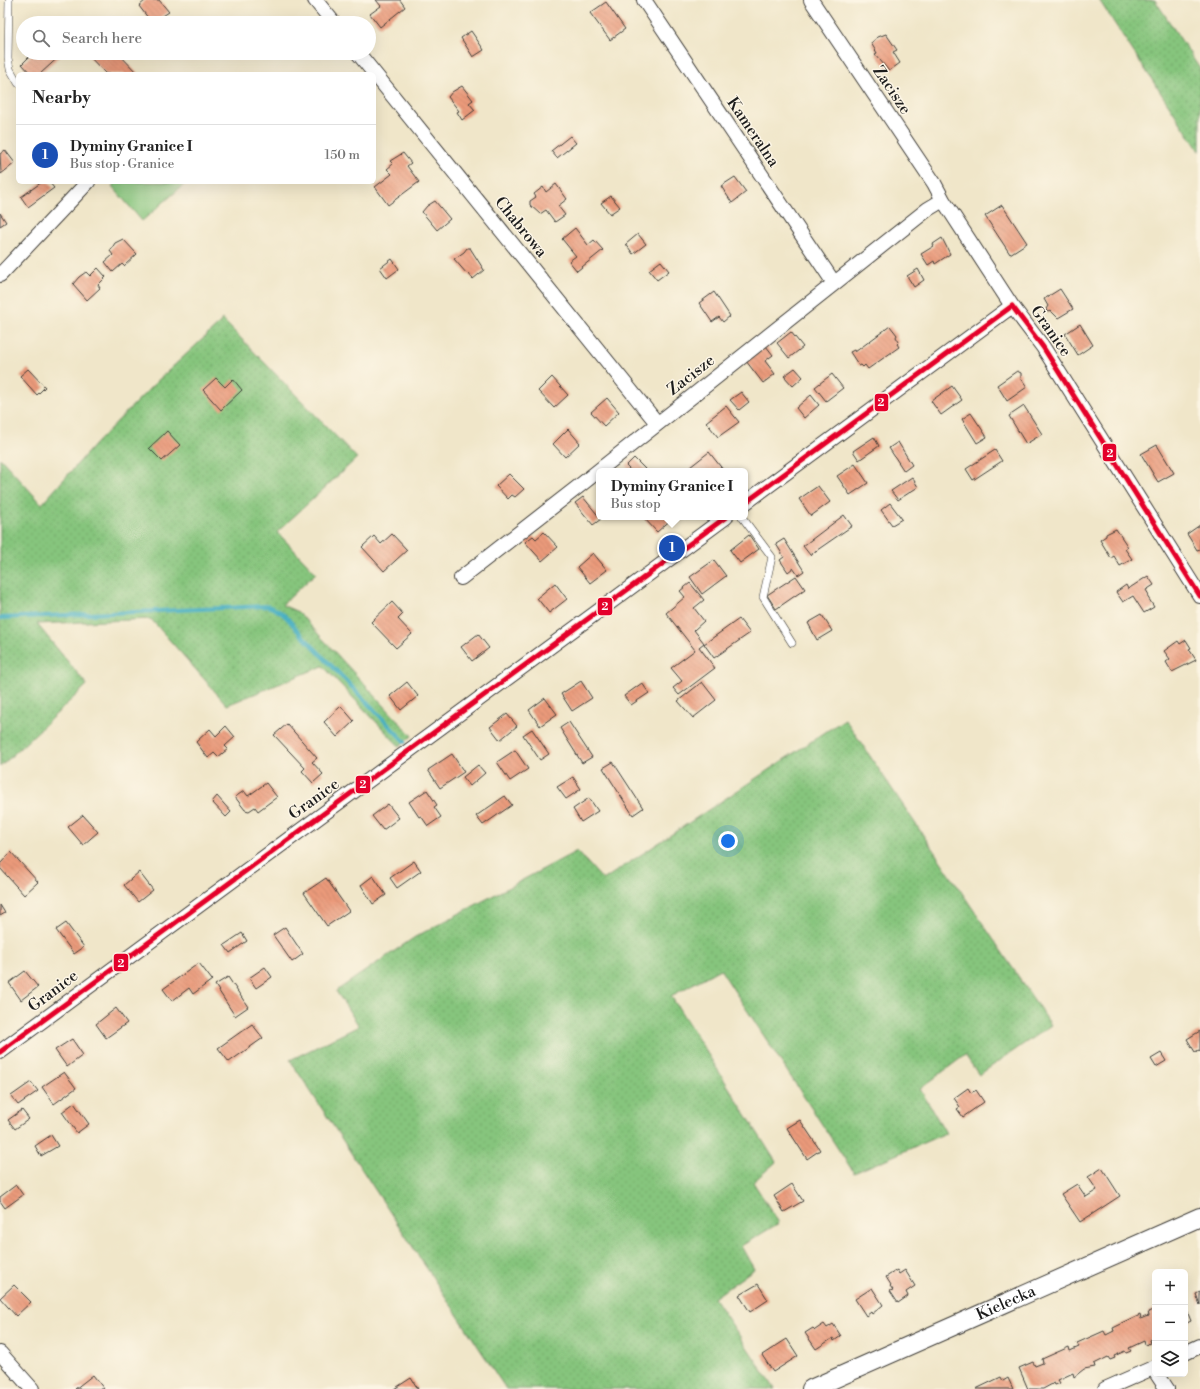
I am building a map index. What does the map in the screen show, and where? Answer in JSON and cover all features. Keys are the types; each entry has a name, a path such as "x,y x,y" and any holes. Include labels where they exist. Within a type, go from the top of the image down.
{"street":[{"path":"315,0 328,16"},
{"name":"Kameralna","path":"644,0 834,283"},
{"name":"Zacisze","path":"811,0 934,183 943,200 1012,306"},
{"name":"Chabrowa","path":"364,60 373,72"},
{"name":"Chabrowa","path":"376,75 657,423"},
{"path":"0,275 86,184"},
{"name":"Zacisze","path":"602,468 928,208 943,200"},
{"name":"Granice","path":"748,501 1001,312 1012,306 1043,347 1200,596"},
{"name":"Zacisze","path":"461,578 596,472"},
{"name":"Granice","path":"0,1052 722,520"},
{"name":"Kielecka","path":"812,1389 1200,1217"},
{"path":"1188,1352 1200,1346"},
{"path":"0,1353 32,1389"},
{"path":"1105,1389 1152,1371"},
{"path":"1159,1377 1167,1389"}],"lane":[{"path":"9,0 8,58 10,69 16,80"},
{"path":"744,520 772,558 763,598 792,643"}],"green space":[{"path":"1099,0 1155,0 1200,69 1200,152"},
{"path":"114,184 185,184 142,221 112,186"},
{"path":"222,319 357,458 277,532 316,573 282,605 298,612 412,736 399,746 323,666 227,705 151,619 37,624 87,685 0,767 0,458 42,504 97,442 155,383 219,324"},
{"path":"845,719 1051,1025 979,1075 965,1055 920,1089 946,1133 854,1173 720,969 671,996 776,1162 753,1182 779,1223 741,1246 754,1269 714,1298 775,1389 506,1389 290,1060 359,1026 336,991 415,937 577,851 603,880"}],"building":[{"path":"146,0 159,0 169,12 163,16 147,16 139,6"},
{"path":"376,0 400,0 405,7 380,27 376,22 376,16 372,16 370,14 381,6"},
{"path":"606,2 625,29 610,40 590,13"},
{"path":"471,31 484,50 473,57 461,38"},
{"path":"886,34 897,50 893,52 900,63 889,71 875,54 877,53 871,43 878,37"},
{"path":"26,60 55,60 42,72 29,72 22,64"},
{"path":"93,60 125,60 136,72 104,72"},
{"path":"462,86 473,100 469,103 475,110 462,120 457,112 459,111 448,97 452,92"},
{"path":"570,136 576,143 557,158 551,151"},
{"path":"5,150 15,163 1,174 0,154"},
{"path":"403,153 411,163 407,166 419,182 388,205 375,187 392,174 387,169 393,164 390,161"},
{"path":"735,177 746,192 732,203 721,186"},
{"path":"39,184 51,184 54,188 28,207 21,197"},
{"path":"556,184 567,199 558,206 565,215 555,222 546,210 540,214 530,205 530,201 536,197 534,194 543,187 546,192"},
{"path":"611,196 620,207 610,214 601,203"},
{"path":"435,201 450,219 437,230 422,212 427,206"},
{"path":"1002,205 1027,243 1010,254 985,216"},
{"path":"0,213 6,222 0,226"},
{"path":"575,228 588,245 594,240 603,250 577,271 569,261 576,256 562,239"},
{"path":"638,234 646,244 633,254 626,244"},
{"path":"942,238 950,254 935,264 934,261 928,265 921,254 934,246 933,244"},
{"path":"123,239 137,254 124,266 122,264 113,272 105,262 113,255 110,251 115,243"},
{"path":"467,248 470,248 484,270 473,279 454,259"},
{"path":"392,259 399,269 387,278 380,268"},
{"path":"661,261 669,271 657,280 649,270"},
{"path":"98,268 106,277 98,285 100,288 87,300 73,284 86,272 90,276"},
{"path":"918,269 924,280 914,287 907,276"},
{"path":"1060,289 1073,309 1058,318 1051,311 1047,312 1046,309 1048,306 1044,299"},
{"path":"714,292 730,316 723,322 719,317 712,322 699,303"},
{"path":"1080,324 1093,345 1078,355 1065,334"},
{"path":"890,326 897,335 896,337 899,342 897,344 899,347 868,369 865,365 863,367 861,365 859,366 850,352 854,350 855,352"},
{"path":"791,332 803,347 789,358 777,343"},
{"path":"766,346 773,355 765,361 775,374 763,383 746,361"},
{"path":"795,368 803,377 793,386 784,376"},
{"path":"28,369 45,387 37,395 20,376"},
{"path":"1017,371 1021,373 1021,378 1027,387 1007,401 997,385"},
{"path":"832,374 843,388 826,401 815,387"},
{"path":"552,377 568,395 554,408 538,391"},
{"path":"216,378 225,387 233,379 242,390 221,410 203,390"},
{"path":"952,386 962,400 941,415 931,401"},
{"path":"741,392 749,402 739,410 730,400"},
{"path":"811,395 819,405 804,418 796,408"},
{"path":"607,398 619,412 604,426 591,412"},
{"path":"726,406 739,422 718,437 706,422"},
{"path":"1024,406 1042,434 1026,444 1009,416"},
{"path":"971,413 987,437 977,443 962,419"},
{"path":"568,429 580,443 565,457 553,444"},
{"path":"167,431 180,445 162,461 149,448"},
{"path":"874,437 879,446 859,460 853,451"},
{"path":"898,442 912,465 904,471 889,448"},
{"path":"1157,445 1174,473 1158,482 1141,454"},
{"path":"995,450 1002,461 973,480 966,469"},
{"path":"709,452 722,468 691,468 690,467"},
{"path":"634,458 644,468 628,468 626,466"},
{"path":"855,464 868,483 850,495 837,476"},
{"path":"509,474 524,489 515,497 512,495 508,499 496,486"},
{"path":"912,477 918,487 898,500 891,491"},
{"path":"818,486 830,502 811,516 799,499"},
{"path":"583,497 596,513 596,520 600,520 593,525 575,503"},
{"path":"890,503 902,519 892,525 881,510"},
{"path":"844,515 852,526 810,555 803,546"},
{"path":"646,520 671,520 657,532"},
{"path":"1200,525 1200,549 1197,550 1187,534"},
{"path":"1116,529 1128,547 1125,549 1132,559 1120,566 1114,556 1111,558 1100,540 1106,536 1106,534"},
{"path":"544,532 558,547 542,561 525,542 533,536 536,539"},
{"path":"392,534 407,550 384,571 362,547 374,536 381,544"},
{"path":"749,535 759,549 740,563 730,550"},
{"path":"784,539 804,571 798,575 793,568 788,572 780,560 784,557 776,544"},
{"path":"593,553 607,570 590,583 577,567"},
{"path":"714,560 726,576 702,594 690,577"},
{"path":"796,576 805,589 776,609 767,595"},
{"path":"1148,576 1154,585 1146,590 1149,595 1147,596 1154,607 1144,613 1133,596 1123,602 1116,592 1126,585 1128,589"},
{"path":"555,583 567,599 549,613 537,598"},
{"path":"690,583 704,600 694,608 704,621 694,630 704,643 699,647 715,668 679,695 673,688 682,681 671,668 695,650 666,613 685,597 680,591"},
{"path":"392,602 403,614 398,619 412,634 396,648 371,622"},
{"path":"822,615 832,631 817,640 808,623"},
{"path":"739,619 750,633 714,658 704,644"},
{"path":"478,634 489,648 472,661 461,647"},
{"path":"1186,640 1191,648 1189,649 1196,660 1172,672 1166,662 1170,659 1164,651 1178,641 1180,644"},
{"path":"581,681 592,698 572,711 561,694"},
{"path":"407,682 418,696 401,710 390,696"},
{"path":"702,682 716,700 693,718 678,701"},
{"path":"642,683 649,693 631,705 624,696"},
{"path":"545,698 557,714 540,726 529,710"},
{"path":"341,706 354,721 337,737 324,722"},
{"path":"507,714 517,726 500,740 490,727"},
{"path":"569,722 592,757 582,763 560,728"},
{"path":"287,724 317,758 312,762 323,774 313,783 302,771 305,768 274,735"},
{"path":"226,726 235,737 225,746 228,749 218,757 214,753 208,758 196,742 210,729 216,736"},
{"path":"532,729 549,754 540,760 523,735"},
{"path":"515,750 528,769 510,781 497,762"},
{"path":"452,754 464,772 440,788 428,770"},
{"path":"613,762 643,808 633,815 603,768"},
{"path":"478,765 485,773 470,786 463,777"},
{"path":"573,777 581,789 566,799 557,787"},
{"path":"266,783 277,797 258,811 255,807 249,811 245,810 235,797 244,791 248,796"},
{"path":"427,790 437,805 434,807 441,817 428,826 421,816 419,817 409,802"},
{"path":"217,796 231,812 226,817 212,802"},
{"path":"505,796 512,805 483,825 476,816"},
{"path":"589,798 598,811 581,822 573,809"},
{"path":"388,804 399,818 383,830 372,816"},
{"path":"83,815 98,832 83,845 68,827"},
{"path":"11,852 38,882 24,895 0,868 0,864"},
{"path":"414,861 421,871 397,888 390,878"},
{"path":"139,872 153,890 138,902 124,885"},
{"path":"373,876 386,895 373,904 361,885"},
{"path":"326,878 349,911 327,926 304,893"},
{"path":"0,905 5,913 0,916"},
{"path":"66,923 84,947 74,954 56,930"},
{"path":"285,927 303,954 292,962 273,935"},
{"path":"242,933 247,941 230,953 224,945"},
{"path":"199,963 212,980 193,994 189,988 172,1001 163,989"},
{"path":"265,967 272,977 256,988 249,978"},
{"path":"25,971 38,987 21,1000 9,983"},
{"path":"228,977 248,1007 235,1016 215,985"},
{"path":"116,1008 127,1023 106,1038 96,1024"},
{"path":"252,1024 263,1038 229,1062 218,1048"},
{"path":"1200,1031 1200,1052 1199,1050 1195,1052 1187,1039"},
{"path":"72,1039 83,1055 67,1067 55,1050"},
{"path":"1161,1053 1166,1061 1156,1067 1151,1059"},
{"path":"64,1072 76,1088 54,1104 42,1087"},
{"path":"31,1082 38,1091 18,1105 11,1096"},
{"path":"968,1088 971,1093 976,1090 984,1102 963,1117 957,1109 960,1107 954,1098"},
{"path":"74,1103 89,1124 77,1133 62,1112"},
{"path":"22,1110 29,1119 15,1129 8,1120"},
{"path":"800,1120 820,1150 807,1159 787,1128"},
{"path":"51,1135 58,1146 41,1156 35,1146"},
{"path":"1102,1168 1120,1196 1080,1222 1061,1194 1077,1184 1086,1197 1097,1190 1088,1177"},
{"path":"792,1184 803,1201 784,1212 774,1196"},
{"path":"16,1185 23,1195 5,1208 0,1201 0,1197"},
{"path":"897,1270 899,1274 905,1270 915,1286 906,1292 908,1296 898,1303 890,1291 893,1290 886,1277"},
{"path":"758,1284 768,1300 750,1312 739,1295"},
{"path":"14,1285 31,1302 16,1316 0,1298"},
{"path":"872,1288 883,1305 872,1314 871,1312 866,1316 855,1299"},
{"path":"1200,1292 1200,1305 1196,1294"},
{"path":"1152,1310 1152,1338 1149,1340 1150,1343 1145,1345 1144,1341 1129,1348 1131,1351 1126,1353 1125,1351 1114,1356 1115,1358 1110,1360 1108,1357 1094,1364 1095,1367 1084,1369 1074,1377 1073,1373 1058,1380 1060,1383 1055,1385 1054,1383 1043,1389 1028,1389 1019,1368 1033,1362 1035,1366 1043,1363 1042,1359 1069,1347 1070,1351 1079,1347 1077,1343 1104,1331 1106,1335 1114,1331 1113,1328 1140,1315 1141,1319 1149,1316 1148,1312"},
{"path":"1188,1314 1191,1321 1188,1322"},
{"path":"824,1324 827,1328 833,1324 841,1336 834,1341 833,1338 816,1349 805,1333 813,1328 815,1330"},
{"path":"787,1339 798,1356 773,1372 762,1355"},
{"path":"93,1375 104,1389 75,1389"},
{"path":"1001,1377 1003,1381 1008,1378 1013,1389 976,1389"},
{"path":"411,1378 418,1389 394,1389"}],"waterway":[{"path":"0,618 267,606 280,612 287,618 405,742"}],"transit line":[{"name":"2","path":"748,501 1012,306 1043,347 1200,596"},
{"name":"2","path":"0,1052 722,520"}],"place":[{"name":"Dyminy Granice I","path":"672,548"}]}
